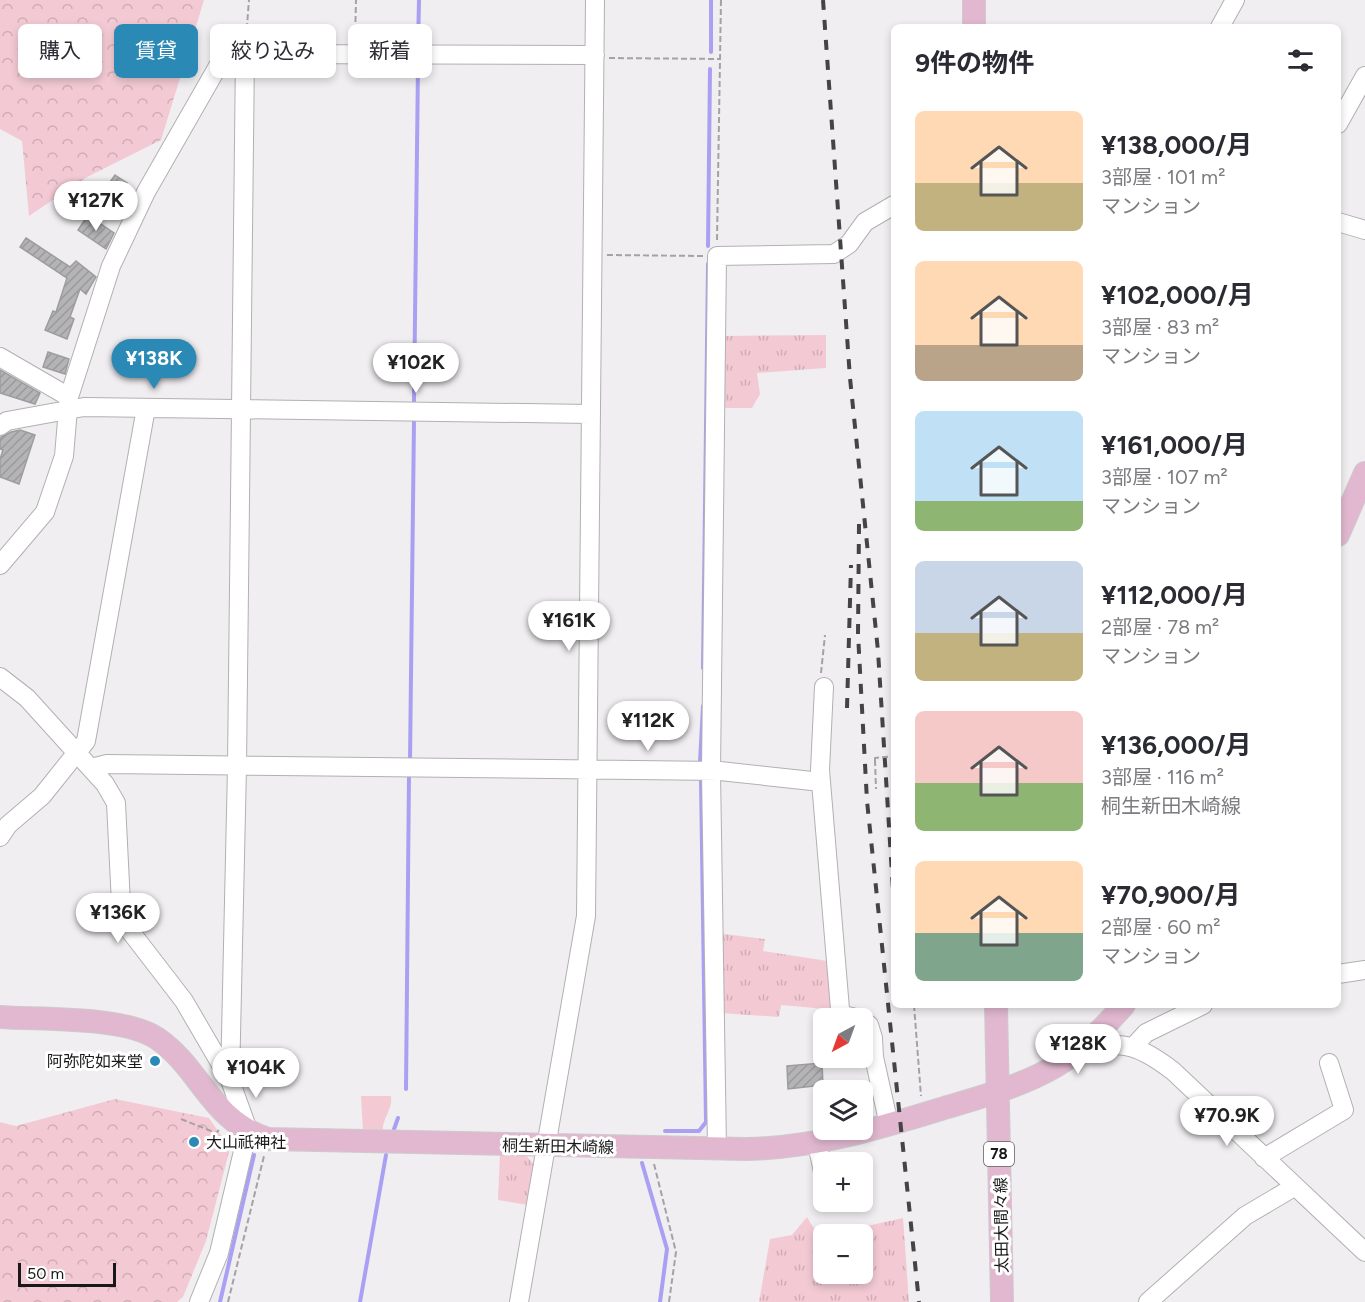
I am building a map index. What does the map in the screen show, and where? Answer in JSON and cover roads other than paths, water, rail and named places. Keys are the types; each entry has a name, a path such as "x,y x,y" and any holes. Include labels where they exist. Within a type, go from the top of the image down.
{"main road":[{"path":"974,0 974,24"},
{"path":"1341,528 1365,473"},
{"name":"太田大間々線","path":"996,1008 1002,1302"},
{"name":"桐生新田木崎線","path":"258,1135 653,1148 784,1148 817,1144 998,1092 1043,1073 1085,1045 1121,1008"},
{"path":"0,1017 138,1028 165,1045 221,1111 258,1135"}],"street":[{"path":"519,1302 580,964 586,916 596,0"},
{"path":"1222,24 1235,0"},
{"path":"336,55 595,56"},
{"path":"1341,119 1365,76"},
{"path":"0,565 45,512 64,456 68,403 100,294 124,233 211,78"},
{"path":"230,1080 237,767 245,78"},
{"path":"717,1148 711,772 717,256 834,254 849,244 865,222 891,207"},
{"path":"1341,223 1365,230"},
{"path":"0,357 68,403"},
{"path":"0,426 7,421 68,403 146,408 591,414"},
{"path":"0,837 8,825 42,796 86,741 146,408"},
{"path":"0,677 27,698 91,768 116,802 122,904 127,927 184,1001 230,1080 258,1135 219,1253 199,1302"},
{"path":"824,687 819,747 840,1008"},
{"path":"91,768 107,764 586,769 711,772 821,782"},
{"path":"1341,974 1365,970"},
{"path":"1133,1047 1146,1033 1197,1008"},
{"path":"1085,1045 1133,1047 1149,1053 1173,1071 1365,1252"},
{"path":"873,1051 889,1125"},
{"path":"1264,1158 1344,1110 1329,1063"},
{"path":"817,1144 819,1152"},
{"path":"1148,1302 1245,1216 1294,1187"}],"waterway":[{"path":"418,24 419,0"},
{"path":"711,0 711,52"},
{"path":"708,246 710,69"},
{"path":"414,402 418,78"},
{"path":"703,668 708,264"},
{"path":"410,761 414,420"},
{"path":"700,762 703,706"},
{"path":"406,1089 409,775"},
{"path":"665,1131 699,1131 706,1122 701,780"},
{"path":"393,1132 398,1118"},
{"path":"220,1302 254,1155"},
{"path":"360,1302 386,1155"},
{"path":"642,1163 667,1249 660,1302"}],"railway":[{"path":"823,0 850,378 878,651 891,858"},
{"path":"859,524 858,634 867,801 919,1302"},
{"path":"847,708 851,565"}],"place":[{"name":"阿弥陀如来堂","path":"155,1061"},
{"name":"大山祇神社","path":"194,1142"}]}
